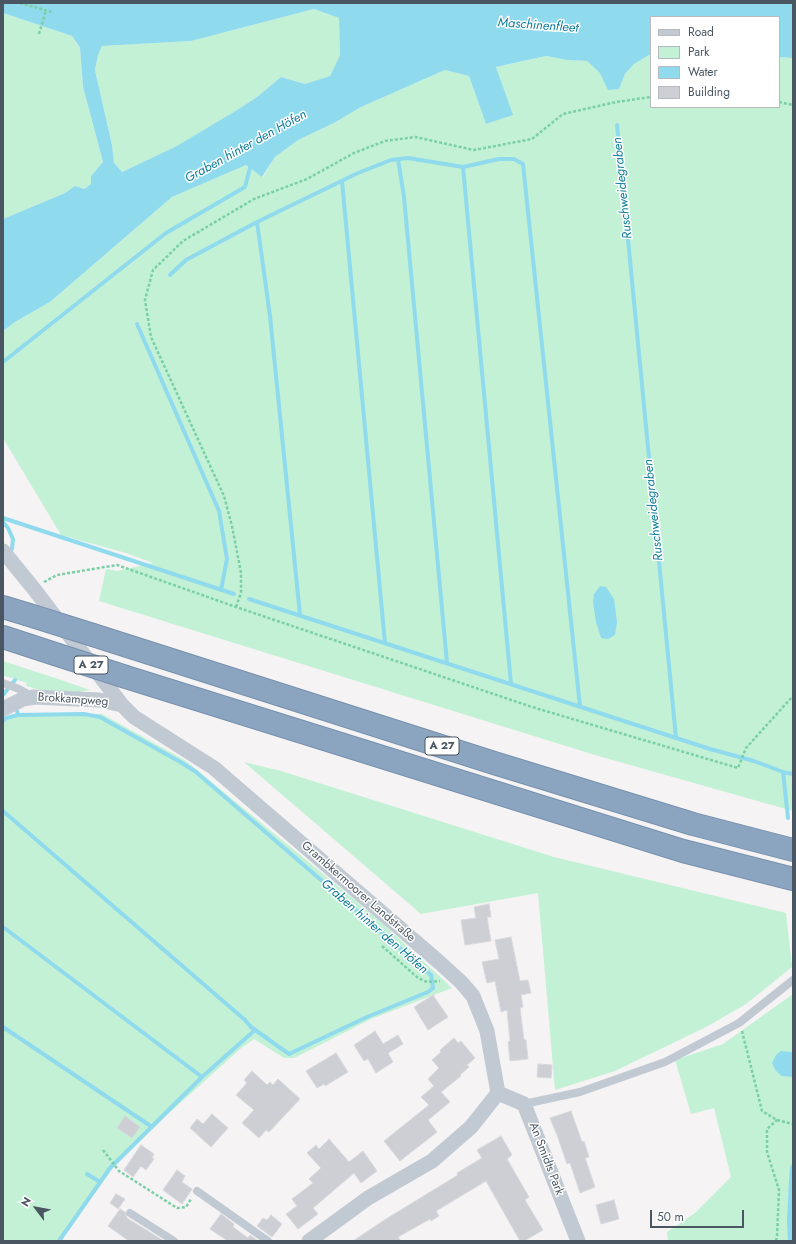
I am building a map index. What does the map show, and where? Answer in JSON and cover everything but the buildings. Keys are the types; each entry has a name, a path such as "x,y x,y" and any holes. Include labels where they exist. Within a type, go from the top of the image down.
{"highway":[{"name":"A 27","path":"3,607 501,765 693,824 793,850"},
{"name":"A 27","path":"3,637 683,851 793,879"}],"street":[{"name":"Grambkermoorer Landstraße","path":"3,551 34,589 122,706 134,717 214,768 440,962 461,982 473,996 487,1031 498,1093"},
{"name":"Brokkampweg","path":"3,709 23,699 34,697 99,700 122,706"},
{"path":"309,1241 368,1198 432,1161 471,1127 498,1093 524,1104"},
{"name":"An Smidts Park","path":"524,1104 578,1241"}],"lane":[{"path":"3,683 34,697"},
{"path":"524,1104 580,1092 665,1062 739,1023 793,980"},
{"path":"197,1191 268,1241"},
{"path":"130,1213 174,1241"}],"path":[{"path":"20,3 52,12"},
{"path":"39,34 46,10"},
{"path":"236,607 241,593 241,573 232,526 224,496 151,338 145,300 153,270 183,241 254,199 307,179 354,153 385,141 415,137 474,150 532,138 563,114 650,96"},
{"path":"780,102 793,105"},
{"path":"34,589 57,575 117,565 236,607 532,707 738,768 746,748 793,696"},
{"path":"382,946 418,978 427,982 435,981"},
{"path":"739,1023 762,1111 777,1120 793,1124"},
{"path":"776,1241 779,1190 767,1152 767,1130 777,1120"},
{"path":"103,1150 119,1171 176,1208 186,1207 197,1191"}],"green space":[{"path":"314,9 339,18 340,55 330,76 305,84 281,77 257,97 178,146 122,172 114,163 112,145 95,70 98,55 102,46 191,41"},
{"path":"3,13 72,36 80,49 83,87 103,162 91,176 91,184 84,189 75,187 65,193 3,219"},
{"path":"650,55 650,108 780,108 780,57 793,58 793,811 595,755 99,601 106,569 117,571 153,563 126,553 61,535 3,438 3,331 15,322 50,302 172,197 246,165 263,177 275,157 298,140 334,123 361,107 445,70 469,76 486,124 512,115 496,67 546,56 567,60 587,61 619,89 625,74 634,64"},
{"path":"3,661 90,690 79,692 44,691 26,686 27,683 5,676 3,677"},
{"path":"102,714 186,761 379,920 452,988 371,1019 294,1058 284,1058 254,1039 240,1049 166,1116 113,1168 61,1241 3,1241 3,723 10,716"},
{"path":"244,762 281,771 554,857 786,913 792,967 746,1004 708,1026 615,1071 555,1090 538,893 421,914"},
{"path":"793,994 793,1241 668,1241 667,1232 695,1213 731,1177 714,1108 691,1114 675,1060 723,1044"}],"water":[{"name":"Maschinenfleet","path":"3,3 793,3 793,58 780,57 780,16 650,16 650,55 634,64 625,74 619,89 608,90 600,73 587,61 567,60 546,56 496,67 513,115 486,124 469,76 445,70 361,107 334,123 298,140 275,157 262,177 246,165 172,197 50,302 15,322 3,331 3,219 65,193 75,186 84,189 91,184 91,176 103,162 83,87 80,48 72,36 3,13","holes":["314,9 339,18 340,55 330,76 305,84 281,77 257,97 177,146 122,172 114,163 112,145 95,70 98,55 102,46 191,41"]},
{"path":"600,586 606,587 614,599 617,622 615,635 608,639 601,638 596,622 593,602 594,594"},
{"path":"781,1051 793,1051 793,1077 782,1076 776,1071 772,1063 776,1055"},
{"path":"793,1163 793,1241 788,1241 787,1221 789,1180 790,1167"}],"waterway":[{"name":"Ruschweidegraben","path":"617,125 676,738"},
{"path":"170,275 186,260 257,222 358,173 391,160 408,158 463,167 499,159 514,159 523,164 580,707"},
{"path":"398,159 404,197 447,663"},
{"path":"3,362 166,233 245,187 251,164"},
{"path":"463,167 511,684"},
{"path":"342,181 385,643"},
{"path":"257,222 270,316 300,615"},
{"path":"137,324 219,511 227,559 221,590"},
{"path":"3,518 234,594"},
{"name":"Graben hinter den Höfen","path":"3,522 8,528 13,539 12,549"},
{"path":"249,599 710,749 754,761 783,772 788,818"},
{"name":"Graben hinter den Höfen","path":"3,695 15,680"},
{"name":"Graben hinter den Höfen","path":"3,811 245,1020 251,1027 289,1054 367,1017 428,992 433,988 431,975 196,772 100,717 84,714 18,715 17,711"},
{"path":"3,721 6,718 18,715"},
{"path":"783,772 793,774"},
{"path":"3,927 202,1077"},
{"path":"3,1027 152,1127"},
{"name":"Graben hinter den Höfen","path":"59,1241 110,1168 202,1077 255,1030"},
{"path":"87,1174 100,1182"}]}
